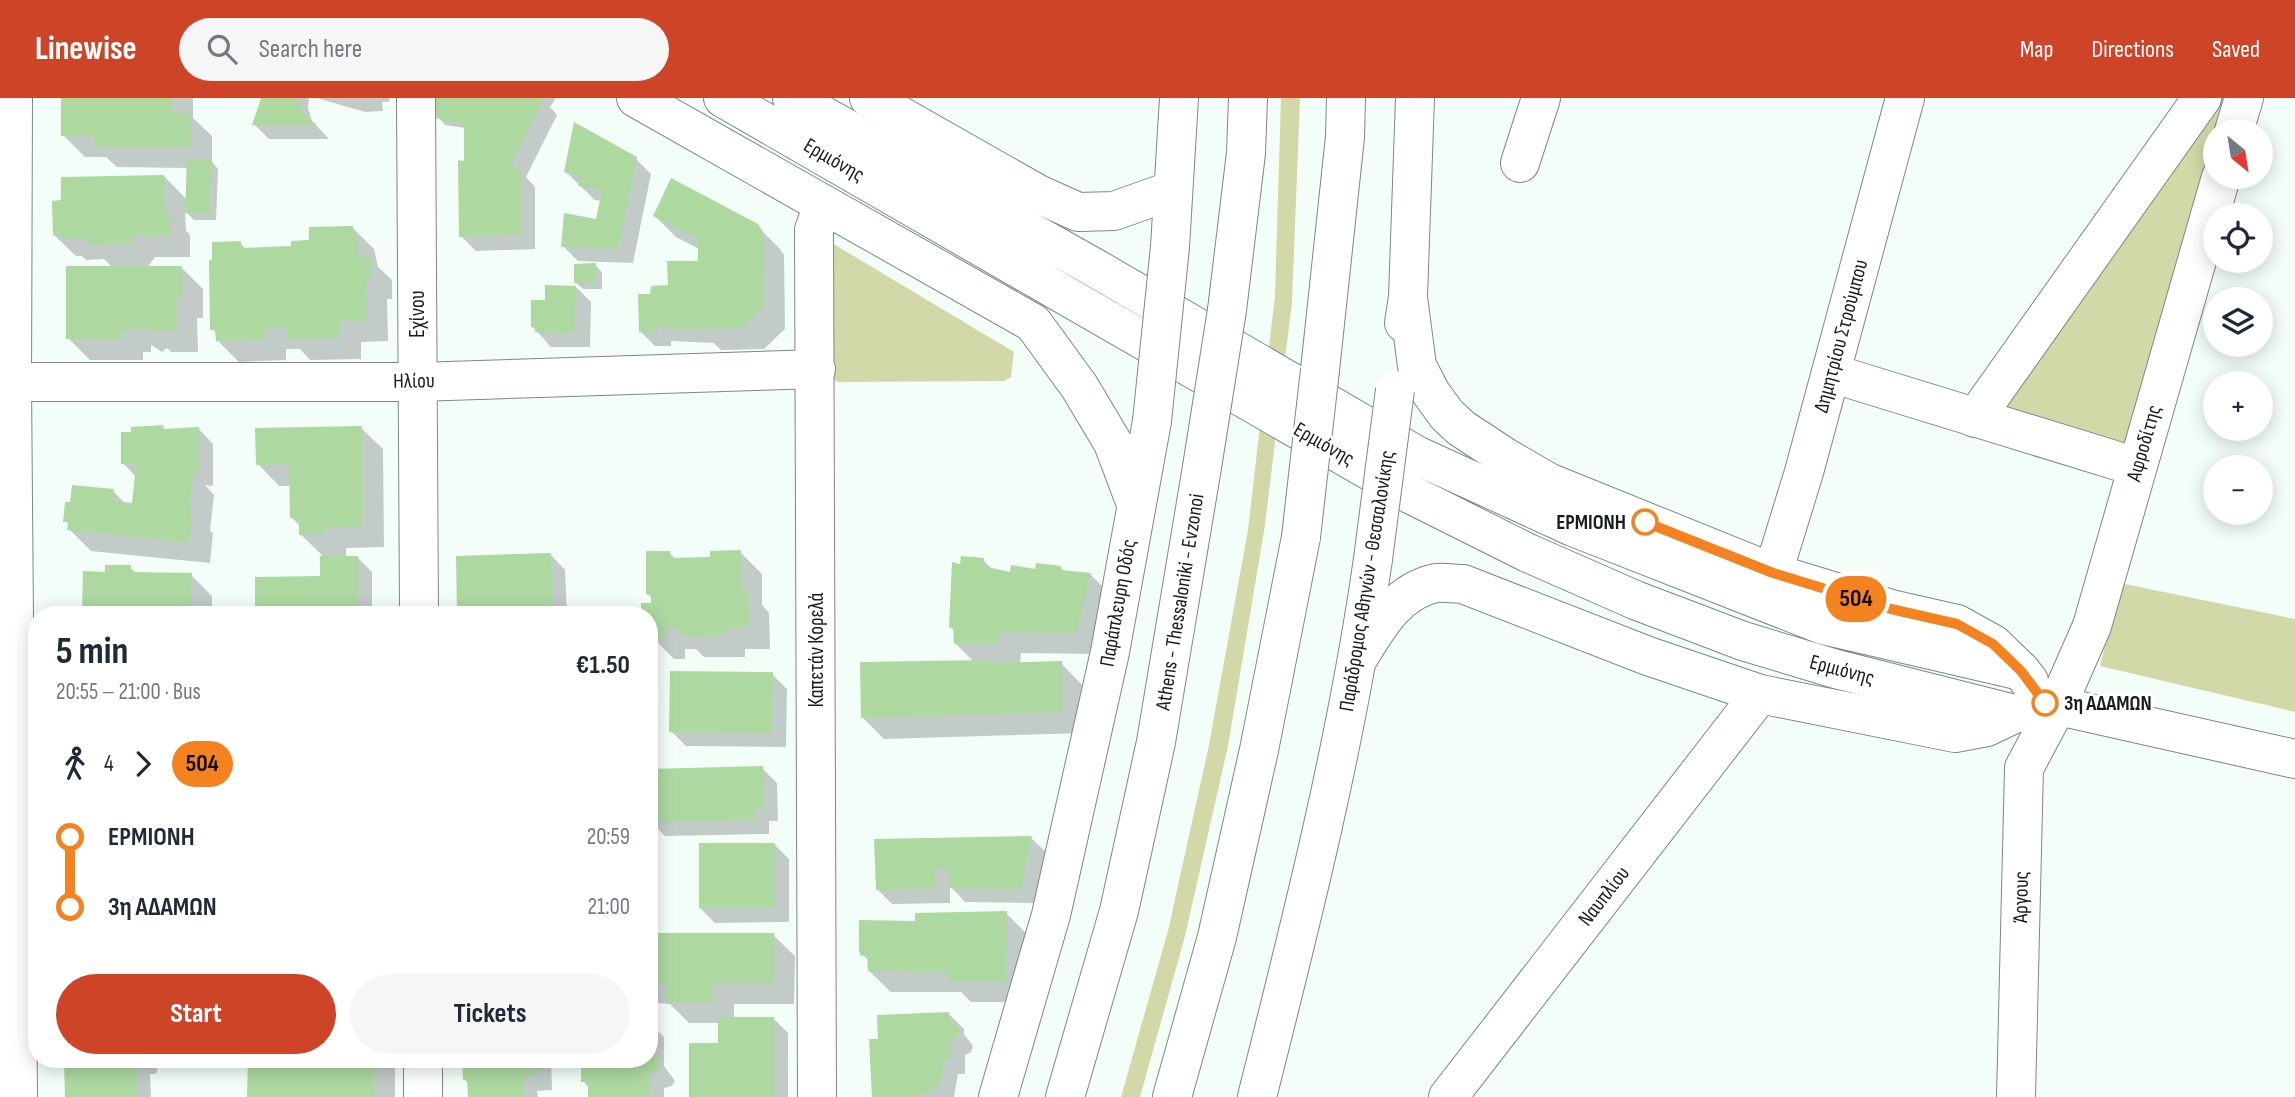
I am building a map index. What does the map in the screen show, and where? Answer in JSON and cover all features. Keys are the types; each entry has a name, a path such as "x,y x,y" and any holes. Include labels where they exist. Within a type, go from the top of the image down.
{"main road":[{"path":"13,98 12,382 18,1097"},
{"name":"Εχίνου","path":"416,98 419,606"},
{"name":"Ερμιόνης","path":"636,98 1033,323 1079,386 1113,443 1136,504"},
{"name":"Ερμιόνης","path":"723,98 1410,494 1528,552 1635,600 1743,641 1836,669 2295,759"},
{"name":"Ερμιόνης","path":"792,98 1095,268 1416,455 1573,527 1824,625 2021,671"},
{"path":"869,98 1038,194 1078,212 1114,211 1173,190"},
{"name":"Παράπλευρη Οδός","path":"998,1097 1051,915 1110,652 1152,421 1170,247 1179,98"},
{"name":"Athens - Thessaloniki - Evzonoi","path":"1065,1097 1119,911 1156,742 1227,310 1246,153 1248,98"},
{"path":"1172,1097 1220,923 1259,750 1301,537 1346,137 1346,98"},
{"name":"Παράδρομος Αθηνών - Θεσσαλονίκης","path":"1256,1097 1301,923 1359,657 1408,298 1415,98"},
{"path":"1520,163 1541,98"},
{"name":"Δημητρίου Στρούμπου","path":"1773,573 1831,373 1905,98"},
{"path":"1975,418 2202,98"},
{"path":"2238,119 2244,98"},
{"name":"Αφροδίτης","path":"2039,707 2092,626 2218,189"},
{"name":"Καπετάν Κορελά","path":"817,1097 814,230 823,205"},
{"path":"1359,657 1382,620 1399,601 1414,591 1437,583 1464,584 1648,656 1760,694 1955,733 1987,727 2039,707 2021,671 1993,644 1957,624 1891,609 1773,573 1548,482 1505,457 1461,428 1447,415 1431,393 1418,366 1408,298"},
{"name":"Ηλίου","path":"12,382 417,382 816,369"},
{"path":"1831,373 2137,467"},
{"name":"Ναυπλίου","path":"1448,1097 1760,694"},
{"name":"Άργους","path":"2016,1097 2024,768 2039,707"},
{"path":"423,1068 423,1097"}],"green space":[{"path":"1281,98 1300,98 1292,302 1265,525 1228,746 1185,936 1140,1097 1121,1097 1168,931 1209,745 1248,530 1275,295"},
{"path":"2206,98 2244,98 2226,119 2203,119 2203,189 2213,189 2209,203 2203,203 2203,225 2137,467 1975,418"},
{"path":"832,243 1014,352 1011,377 1004,381 838,382 833,379"},
{"path":"2120,583 2295,619 2295,712 2100,666"}],"building":[{"path":"61,98 172,98 172,113 191,113 191,147 94,147 94,136 61,136"},
{"path":"261,98 296,98 307,117 317,125 252,125"},
{"path":"436,98 544,98 512,162 515,169 521,170 521,235 459,237 458,160 464,161 464,124 436,118"},
{"path":"574,122 637,157 618,249 561,247 564,213 596,219 602,190 578,186 580,176 564,172"},
{"path":"187,159 212,160 210,214 185,213"},
{"path":"164,175 165,212 169,212 170,236 133,236 127,244 88,245 88,238 62,239 62,235 53,235 52,201 61,200 61,177"},
{"path":"671,178 758,224 763,232 764,307 742,328 657,327 657,332 639,332 638,294 650,294 651,286 668,285 667,261 698,261 698,239 653,216"},
{"path":"353,226 354,235 357,235 358,257 371,257 372,278 366,278 367,321 340,321 340,338 287,339 287,328 265,328 265,339 216,341 215,330 210,330 209,260 212,260 212,242 241,241 241,248 291,246 291,241 309,240 309,227"},
{"path":"596,263 596,283 574,283 574,264"},
{"path":"66,266 182,266 182,297 177,297 177,331 148,331 148,325 140,331 130,326 130,332 122,332 122,339 66,339"},
{"path":"545,285 576,286 575,333 535,332 535,327 531,327 531,300 545,300"},
{"path":"163,425 164,429 199,427 199,472 194,471 189,510 192,510 189,542 67,530 68,522 63,522 65,502 70,502 72,485 114,489 112,501 132,503 136,465 121,464 121,432 131,432 131,427"},
{"path":"362,426 363,527 325,527 325,534 299,535 299,519 290,518 289,464 256,465 255,428"},
{"path":"741,550 741,589 748,589 749,628 724,628 724,636 681,637 681,629 664,628 665,638 658,638 658,606 641,606 641,603 651,603 651,595 646,594 646,551 670,551 670,558 710,557 710,551"},
{"path":"551,553 553,606 457,606 456,556"},
{"path":"320,556 358,556 358,606 255,606 255,577 320,576"},
{"path":"961,556 984,558 983,566 1010,572 1011,565 1035,569 1036,563 1061,566 1061,570 1091,573 1076,633 1000,632 999,644 954,644 953,627 949,628 952,562 960,564"},
{"path":"105,565 131,565 131,572 192,573 190,606 82,606 83,571 105,572"},
{"path":"987,660 987,663 1062,661 1062,712 861,718 860,662"},
{"path":"670,671 773,672 772,733 669,732"},
{"path":"763,766 764,807 755,807 755,820 658,822 658,769"},
{"path":"1032,836 1021,889 949,888 949,869 935,869 936,888 876,890 874,839"},
{"path":"699,843 775,843 775,908 699,908"},
{"path":"1007,911 1006,982 947,981 947,972 868,971 867,955 861,956 859,951 859,920 915,921 915,913"},
{"path":"658,933 774,933 774,983 713,983 713,1002 666,1002 666,983 658,983"},
{"path":"949,1012 950,1021 960,1030 957,1037 951,1040 951,1060 944,1060 942,1080 936,1088 918,1096 872,1097 869,1039 878,1039 877,1015"},
{"path":"718,1017 774,1017 774,1097 689,1097 689,1043 718,1043"},
{"path":"658,1059 661,1065 658,1071 650,1073 650,1096 588,1097 588,1082 581,1082 581,1068 658,1068"},
{"path":"64,1068 136,1068 137,1097 65,1097"},
{"path":"248,1068 374,1068 374,1097 247,1097"},
{"path":"462,1068 538,1068 538,1075 523,1076 524,1097 468,1097 467,1080 463,1080"}],"bus line":[{"name":"504","path":"1645,522 1773,573 1891,609 1957,624 1993,644 2021,671 2045,703"}],"place":[{"name":"ΕΡΜΙΟΝΗ","path":"1645,522"},
{"name":"3η ΑΔΑΜΩΝ","path":"2045,703"}]}
